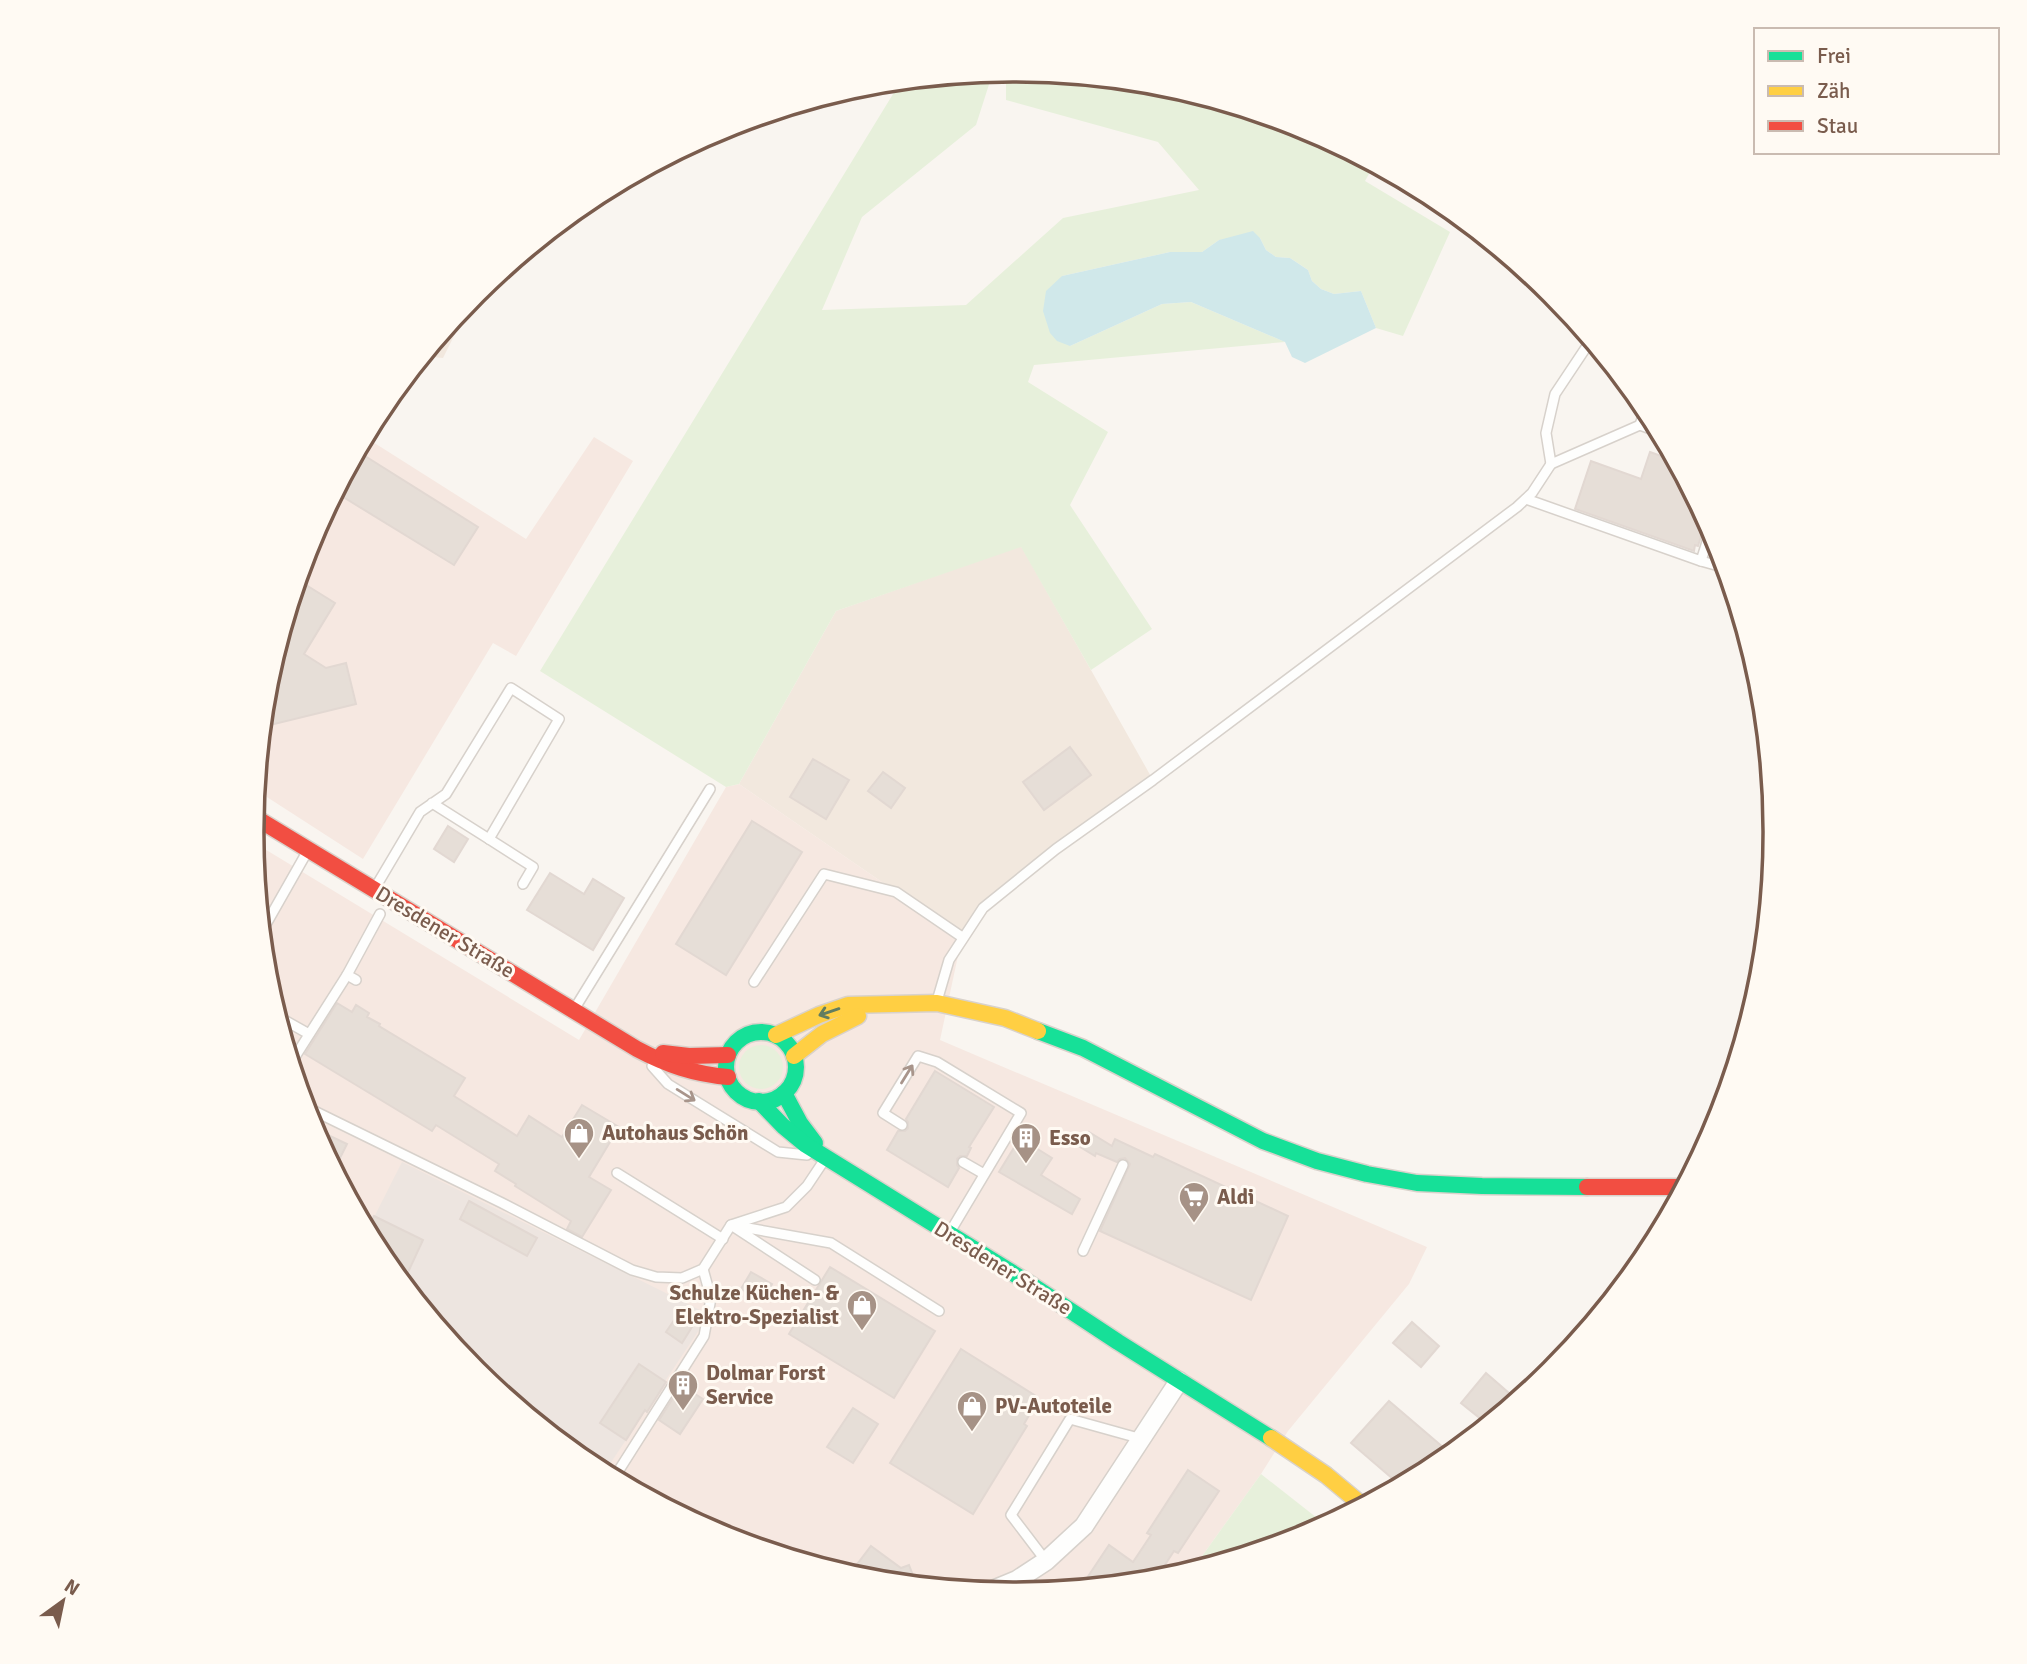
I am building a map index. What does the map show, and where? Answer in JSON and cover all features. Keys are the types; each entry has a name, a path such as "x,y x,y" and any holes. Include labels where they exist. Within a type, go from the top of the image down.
{"main road":[{"name":"Dresdener Straße","path":"264,823 666,1065 702,1076 728,1077 740,1095 759,1101 803,1145 1284,1446 1355,1499"},
{"path":"776,1035 848,1005 937,1003 1005,1018 1083,1048 1263,1141 1317,1161 1367,1174 1417,1183 1456,1185 1674,1187"},
{"path":"794,1056 822,1034 886,1004"},
{"path":"728,1077 728,1055 736,1042 750,1034 763,1032 776,1035 788,1044 794,1056 794,1078 784,1093 772,1100 759,1101"},
{"name":"Dresdener Straße","path":"637,1049 689,1056 728,1055"},
{"name":"Dresdener Straße","path":"784,1093 800,1123 826,1157"}],"street":[{"path":"1012,1582 1046,1561 1084,1526 1179,1381"}],"lane":[{"path":"1551,464 1546,433 1555,394 1585,348"},
{"path":"937,1003 949,960 983,908 1056,849 1153,780 1526,499 1551,464 1640,425 1644,426"},
{"path":"1526,499 1713,564"},
{"path":"1701,561 1706,545"},
{"path":"375,889 420,812 446,794 511,688 559,719 489,839"},
{"path":"574,1011 710,789"},
{"path":"432,803 533,867 523,884"},
{"path":"269,919 308,849"},
{"path":"754,982 824,874 896,892 962,937"},
{"path":"297,1053 380,914"},
{"path":"346,975 356,981"},
{"path":"288,1022 309,1034"},
{"path":"319,1113 632,1270 656,1278 682,1278 704,1269 732,1225 786,1207 807,1186 826,1157 778,1152 668,1084 637,1049"},
{"path":"902,1125 883,1113 918,1056 937,1062 1021,1113 949,1234"},
{"path":"964,1162 984,1174"},
{"path":"1083,1251 1123,1166"},
{"path":"617,1173 723,1239"},
{"path":"732,1225 815,1280"},
{"path":"732,1225 831,1243 939,1311"},
{"path":"620,1469 704,1336 711,1298 704,1269"},
{"path":"1046,1561 1011,1515 1070,1419 1142,1439"}],"shaded area":[{"path":"457,331 443,358 434,357"},
{"path":"594,437 633,461 516,656 493,643 363,859 265,796 270,734 289,638 321,545 364,457 373,442 526,539"},
{"path":"1021,546 1153,780 983,908 962,937 739,784 836,611"},
{"path":"739,784 962,937 940,1040 1427,1247 1409,1284 1288,1431 1261,1474 1201,1558 1111,1575 1063,1580 964,1580 867,1567 819,1556 727,1525 639,1481 597,1455 519,1396 450,1326 390,1249 364,1207 321,1119 289,1026 270,930 264,849 579,1040 726,787"},
{"path":"402,1162 706,1313 699,1330 610,1463 557,1427 483,1362 419,1288 372,1220"}],"green space":[{"path":"1006,82 1014,82 1111,89 1208,108 1300,139 1345,160 1369,173 1365,181 1450,232 1403,336 1376,328 1361,291 1334,294 1321,289 1312,281 1308,270 1290,258 1276,257 1266,250 1260,238 1219,240 1202,252 1170,252 1062,276 1070,346 1162,304 1191,302 1285,342 1034,365 1028,382 1108,432 1070,505 1152,629 1091,670 1021,547 836,611 739,784 726,787 540,671 894,93 989,83 976,125 862,217 822,310 966,305 1063,218 1199,190 1158,142 1006,100"},
{"path":"761,1045 770,1046 777,1051 782,1058 782,1076 777,1083 770,1088 761,1089 752,1088 745,1083 740,1076 739,1067 740,1058 745,1051 752,1046"},
{"path":"1261,1474 1316,1517 1254,1542 1201,1558"}],"water":[{"path":"1253,231 1266,250 1276,257 1290,258 1308,270 1312,281 1321,289 1334,294 1361,291 1376,328 1305,363 1292,357 1285,342 1191,302 1162,304 1070,346 1057,341 1050,333 1043,311 1046,291 1062,276 1170,252 1202,252 1219,240"}],"building":[{"path":"1650,452 1663,457 1702,535 1694,551 1575,509 1591,461 1641,479"},
{"path":"365,456 478,527 454,565 343,497"},
{"path":"306,585 335,603 304,654 326,668 346,663 356,704 272,725 289,638"},
{"path":"1070,747 1091,775 1044,810 1023,782"},
{"path":"813,759 849,780 826,819 790,797"},
{"path":"883,772 905,788 891,808 868,791"},
{"path":"752,821 802,852 726,975 676,944"},
{"path":"448,826 468,839 454,862 434,849"},
{"path":"550,873 584,894 593,879 624,898 593,950 527,910"},
{"path":"337,1003 352,1012 356,1005 369,1013 367,1017 380,1024 379,1026 465,1078 454,1096 517,1136 529,1116 562,1137 582,1105 619,1127 589,1177 611,1190 582,1237 567,1229 571,1221 495,1171 499,1164 436,1125 432,1131 305,1054"},
{"path":"935,1071 994,1107 969,1147 971,1148 967,1156 957,1159 959,1168 948,1187 887,1150 898,1131 908,1128 906,1119"},
{"name":"Aldi","path":"1089,1132 1112,1146 1115,1139 1153,1157 1155,1154 1288,1216 1251,1300 1100,1231 1130,1164 1125,1158 1117,1162 1096,1153 1095,1156 1080,1147"},
{"path":"328,1135 347,1144 339,1160"},
{"name":"Esso","path":"1020,1138 1052,1158 1041,1175 1080,1199 1072,1214 999,1172"},
{"path":"469,1201 537,1238 527,1256 460,1219"},
{"path":"374,1216 423,1240 408,1273 390,1249 372,1220"},
{"name":"Schulze Küchen- & Elektro-Spezialist","path":"830,1267 935,1331 894,1398 789,1334"},
{"path":"751,1272 772,1284 762,1301 741,1289"},
{"path":"677,1316 692,1327 682,1343 666,1332"},
{"path":"1412,1322 1439,1346 1421,1367 1393,1343"},
{"path":"961,1349 1036,1396 1032,1403 1035,1405 1024,1424 1027,1426 973,1514 890,1463"},
{"path":"639,1364 666,1382 626,1440 600,1423"},
{"path":"1486,1373 1510,1394 1480,1419 1461,1403"},
{"name":"Dolmar Forst Service","path":"687,1389 703,1399 680,1434 659,1420 678,1390 684,1394"},
{"path":"1389,1401 1442,1446 1392,1478 1351,1443"},
{"path":"853,1408 878,1424 853,1463 827,1447"},
{"path":"1188,1470 1219,1491 1178,1553 1174,1551 1164,1566 1087,1577 1109,1545 1133,1562 1151,1535 1147,1533"},
{"path":"871,1546 901,1568 909,1565 913,1574 867,1567 857,1565"}],"traffic: fast":[{"path":"1038,1031 1083,1048 1263,1141 1317,1161 1417,1183 1587,1187"},
{"path":"761,1032 786,1042 796,1067 786,1092 761,1102 736,1092 726,1067 736,1042 761,1032"},
{"path":"784,1093 800,1123 815,1143"},
{"path":"759,1101 806,1145 1271,1438"}],"traffic: slow":[{"path":"776,1035 848,1005 937,1003 1005,1018 1038,1031"},
{"path":"794,1056 822,1034 858,1016"},
{"path":"1271,1438 1326,1475 1355,1499"}],"traffic: jam":[{"path":"264,823 637,1049 681,1068 728,1077"},
{"path":"663,1053 689,1056 728,1055"},
{"path":"1587,1187 1674,1187"}],"place":[{"name":"Autohaus Schön","path":"579,1160"},
{"name":"Esso","path":"1026,1165"},
{"name":"Aldi","path":"1194,1224"},
{"name":"Schulze Küchen- & Elektro-Spezialist","path":"862,1332"},
{"name":"Dolmar Forst Service","path":"683,1412"},
{"name":"PV-Autoteile","path":"972,1433"}]}
